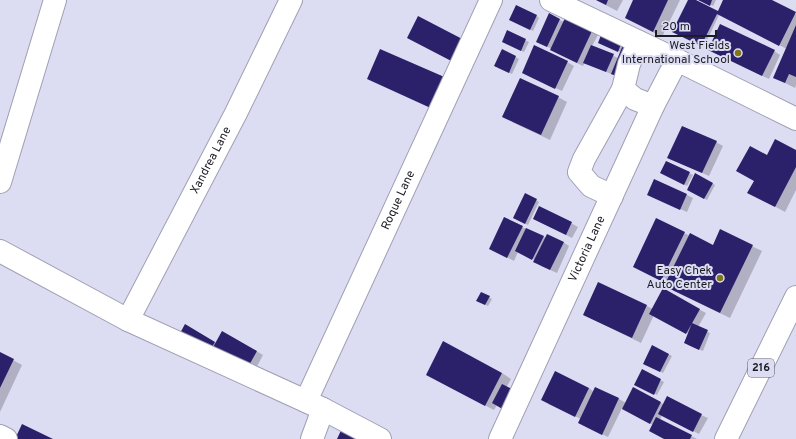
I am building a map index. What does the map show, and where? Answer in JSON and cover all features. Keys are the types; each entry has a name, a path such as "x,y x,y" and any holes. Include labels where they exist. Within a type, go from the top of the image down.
{"street":[{"path":"0,182 55,0"},
{"name":"Xandrea Lane","path":"128,320 236,113 291,0"},
{"name":"Roque Lane","path":"312,439 315,405 491,0"},
{"path":"550,0 677,60 796,119"},
{"path":"612,196 591,186 579,172 584,159 623,89 629,64 639,42"},
{"name":"Victoria Lane","path":"500,439 653,106 677,60"},
{"path":"623,89 635,99 653,106"},
{"path":"0,252 128,320 315,405 380,439"},
{"name":"216","path":"726,439 796,297"},
{"path":"0,436 6,439"}],"building":[{"path":"596,0 608,0 606,5"},
{"path":"633,0 668,0 653,32 625,18"},
{"path":"688,0 696,0 718,11 723,0 772,0 796,12 779,46 717,14 701,46 672,32"},
{"path":"698,0 712,0 710,6"},
{"path":"516,5 537,15 530,30 509,20"},
{"path":"549,13 560,19 547,47 536,42"},
{"path":"418,16 470,43 459,65 407,38"},
{"path":"565,18 592,31 577,63 550,50"},
{"path":"720,24 775,50 762,76 708,50"},
{"path":"796,25 796,77 789,74 785,83 773,78"},
{"path":"604,27 624,36 618,52 598,43"},
{"path":"507,30 526,39 521,51 502,42"},
{"path":"625,40 636,44 622,78 611,74"},
{"path":"534,45 568,61 555,89 522,73"},
{"path":"591,45 614,54 606,72 583,63"},
{"path":"380,49 449,79 435,110 367,79"},
{"path":"502,49 516,56 509,73 494,66"},
{"path":"520,78 559,96 541,135 502,117"},
{"path":"682,126 717,141 702,173 667,158"},
{"path":"775,139 796,150 796,167 775,207 747,193 754,181 736,171 750,146 767,155"},
{"path":"666,161 690,172 684,185 660,173"},
{"path":"695,173 713,183 704,199 687,190"},
{"path":"654,179 687,194 680,210 647,195"},
{"path":"525,193 537,199 525,224 513,218"},
{"path":"539,206 572,222 566,235 533,219"},
{"path":"504,217 523,226 507,258 489,249"},
{"path":"656,218 685,232 661,281 633,267"},
{"path":"526,228 544,236 532,260 515,251"},
{"path":"720,229 753,245 720,313 664,286 690,233 713,245"},
{"path":"547,234 564,242 550,270 533,262"},
{"path":"598,282 647,305 632,338 583,315"},
{"path":"663,288 700,309 686,334 649,314"},
{"path":"481,292 490,296 485,305 476,301"},
{"path":"692,323 708,330 699,350 684,343"},
{"path":"185,324 215,342 209,352 179,335"},
{"path":"222,331 257,351 247,369 212,349"},
{"path":"443,341 502,373 485,406 426,375"},
{"path":"652,345 669,354 660,372 643,364"},
{"path":"0,352 14,359 0,388"},
{"path":"642,369 661,379 654,395 634,385"},
{"path":"555,371 589,388 575,417 541,400"},
{"path":"502,384 516,391 506,411 492,403"},
{"path":"595,387 619,398 602,435 578,423"},
{"path":"633,387 661,402 650,424 622,409"},
{"path":"667,396 702,414 693,432 658,414"},
{"path":"656,417 692,435 690,439 664,439 649,431"},
{"path":"22,424 53,439 15,439"},
{"path":"344,424 372,439 337,439"}],"place":[{"name":"West Fields International School","path":"738,53"},
{"name":"Easy Chek Auto Center","path":"720,278"}]}
